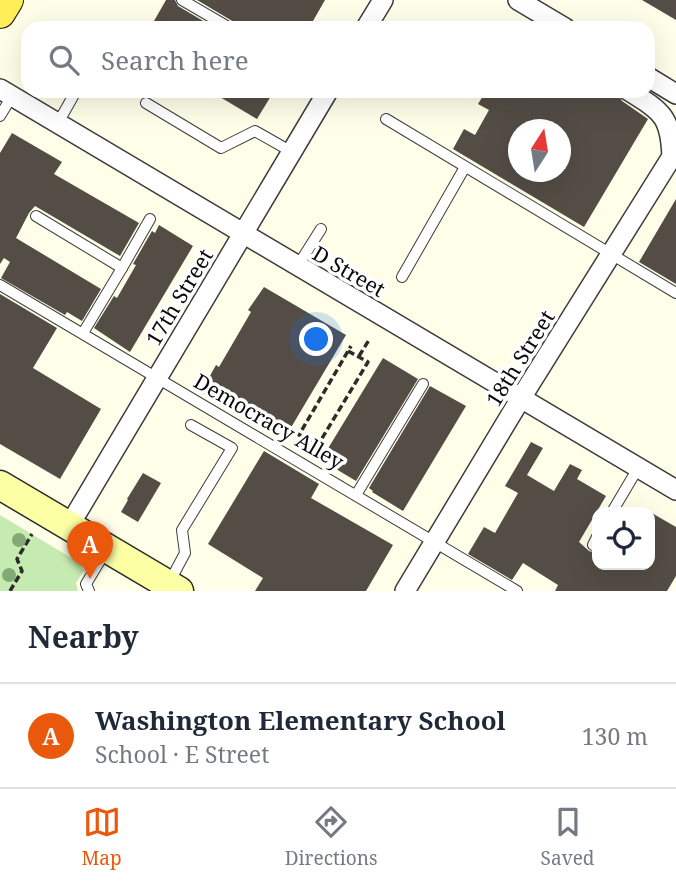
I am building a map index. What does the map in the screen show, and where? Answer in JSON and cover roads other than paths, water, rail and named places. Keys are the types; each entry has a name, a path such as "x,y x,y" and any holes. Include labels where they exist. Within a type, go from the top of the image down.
{"main road":[{"path":"0,13 8,0"}],"street":[{"path":"370,21 383,0"},
{"path":"519,0 542,21"},
{"path":"519,0 554,21"},
{"path":"655,81 676,94"},
{"name":"D Street","path":"6,92 676,490"},
{"name":"17th Street","path":"69,526 324,98"},
{"path":"639,98 664,116 674,154"},
{"name":"18th Street","path":"405,591 521,398 674,154"},
{"path":"0,485 173,588"}],"lane":[{"path":"182,0 218,21"},
{"path":"0,116 6,92"},
{"path":"58,123 72,98"},
{"path":"146,103 221,148 255,131 292,152"},
{"path":"386,119 676,293"},
{"path":"402,277 465,167"},
{"path":"36,216 122,268"},
{"path":"83,333 150,219"},
{"path":"297,267 321,229"},
{"name":"Democracy Alley","path":"0,285 517,591"},
{"path":"356,495 423,384"},
{"path":"173,588 185,552 182,530 232,448 191,425"},
{"path":"615,507 638,468"},
{"path":"89,591 86,584 108,549"}],"place":[{"name":"Washington Elementary School","path":"90,579"}]}
